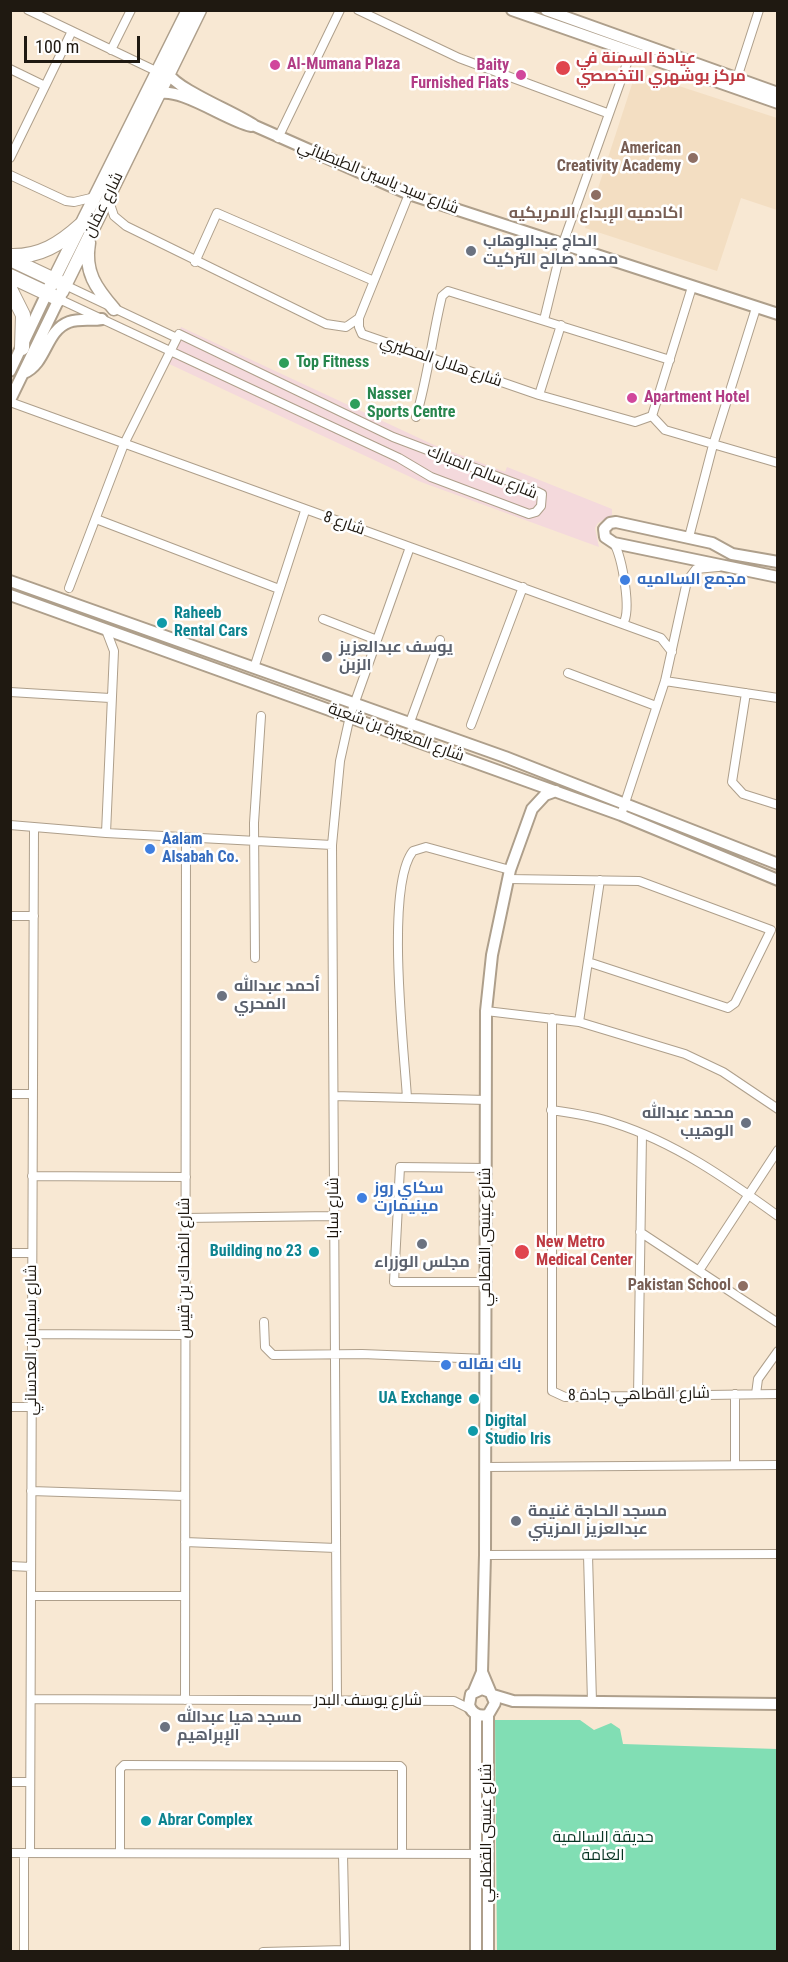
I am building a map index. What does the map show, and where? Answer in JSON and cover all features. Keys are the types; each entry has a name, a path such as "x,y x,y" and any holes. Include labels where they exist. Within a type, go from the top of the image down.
{"highway":[{"path":"10,258 48,250 86,230"},
{"path":"10,258 59,283"},
{"path":"10,276 53,296"},
{"path":"10,289 23,315 22,348"}],"main road":[{"name":"شارع عمّان","path":"53,296 162,72 188,10"},
{"name":"شارع عمّان","path":"102,198 157,94 162,72 200,10"},
{"path":"86,230 90,275 118,310"}],"street":[{"path":"27,10 162,72"},
{"path":"111,50 131,10"},
{"path":"278,138 340,10"},
{"path":"358,10 459,58 607,113"},
{"path":"512,10 777,103"},
{"path":"546,10 777,93"},
{"path":"737,78 759,10"},
{"path":"10,158 72,31"},
{"path":"544,320 562,246 607,113 631,52"},
{"path":"10,69 45,86"},
{"name":"شارع سيد ياسين الطبطبائي","path":"162,72 181,86 240,115 278,138 409,194 562,246 777,314"},
{"name":"شارع سيد ياسين الطبطبائي","path":"157,94 170,92 237,123 255,126"},
{"path":"10,175 74,202 102,198 118,221 195,262 326,324 346,327 359,318 409,194"},
{"path":"195,262 217,213 374,281"},
{"name":"شارع سالم المبارك","path":"53,296 399,458 445,483 528,514 536,512 541,506 542,494 538,492 393,437 179,334 177,338 59,283"},
{"path":"692,287 652,416 665,430 777,463"},
{"path":"416,417 427,382 427,358 442,296 448,291 670,360"},
{"name":"شارع عمّان","path":"10,371 53,296"},
{"name":"شارع عمّان","path":"10,401 24,373 53,296"},
{"path":"689,537 713,445 756,308"},
{"path":"118,310 114,317 118,326"},
{"name":"شارع هلال المطيري","path":"359,318 360,332 365,336 427,358 538,395 635,422 652,416"},
{"path":"24,373 36,365 53,334 63,325 76,320 102,319"},
{"path":"538,395 561,325"},
{"path":"69,588 124,444 177,338"},
{"name":"شارع 8","path":"10,401 305,511 524,587 661,638 672,652"},
{"path":"254,668 305,511"},
{"path":"96,519 279,589"},
{"path":"777,562 732,554 712,543 689,537 613,522 607,525 604,533 608,540 614,543 720,567 777,577"},
{"path":"614,543 619,555 628,611 623,624"},
{"name":"شارع سابا","path":"337,1701 332,845 340,761 350,716 410,548"},
{"path":"621,815 665,681 687,580 696,568 720,567"},
{"name":"شارع المغيرة بن شعبة","path":"10,580 410,722 625,803 777,864"},
{"path":"471,725 524,587"},
{"name":"شارع المغيرة بن شعبة","path":"10,595 621,815 777,880"},
{"path":"323,619 378,640"},
{"path":"105,629 114,651 110,698 106,833"},
{"path":"114,651 123,642 135,639"},
{"path":"410,722 440,640"},
{"path":"568,673 656,706"},
{"path":"665,681 777,698"},
{"path":"10,692 110,698"},
{"path":"746,693 732,782 740,792 777,805"},
{"path":"255,958 255,840 261,716"},
{"path":"522,779 531,793 532,808"},
{"path":"532,808 540,799 556,791"},
{"name":"شارع عيسى القطامي","path":"473,1692 482,1672 485,1555 486,1011 492,955 509,874 532,808"},
{"path":"10,825 106,833 332,845"},
{"name":"شارع سليمان العدساني","path":"24,1952 30,1782 34,827"},
{"name":"شارع الضحاك بن قيس","path":"185,1700 186,837"},
{"path":"407,1098 398,915 404,864 413,851 419,847 426,847 509,874 644,882 771,930 735,1003 728,1008 588,962"},
{"path":"579,1022 600,880"},
{"path":"10,916 33,916"},
{"path":"486,1011 579,1022 704,1062 733,1077 777,1109"},
{"name":"شارع الةطاهي جادة 8","path":"552,1018 550,1388 561,1397 777,1394"},
{"path":"10,1094 33,1094"},
{"path":"334,1096 486,1100"},
{"path":"551,1110 613,1122 642,1134 697,1162 777,1216"},
{"path":"638,1396 642,1134"},
{"path":"700,1269 777,1150"},
{"path":"486,1168 400,1167 394,1282 486,1282"},
{"path":"32,1176 186,1177"},
{"path":"186,1218 334,1216"},
{"path":"640,1232 700,1269 777,1323"},
{"path":"10,1253 32,1253"},
{"path":"264,1322 265,1347 270,1354 486,1359"},
{"path":"32,1334 185,1335"},
{"path":"756,1394 758,1379 777,1351"},
{"path":"735,1394 735,1465"},
{"path":"10,1407 32,1407"},
{"path":"485,1467 777,1465"},
{"path":"31,1491 185,1496"},
{"path":"185,1542 336,1548"},
{"path":"485,1555 777,1554"},
{"path":"588,1555 592,1702"},
{"path":"10,1566 31,1568"},
{"path":"31,1596 185,1596"},
{"name":"شارع عيسى القطامي","path":"482,1672 492,1693"},
{"path":"513,1701 490,1713 473,1712 468,1701 473,1692 482,1689 513,1701 777,1704"},
{"name":"شارع يوسف البدر","path":"30,1699 454,1701 473,1692"},
{"path":"490,1713 495,1703 492,1693"},
{"name":"شارع يوسف البدر","path":"454,1701 473,1712"},
{"name":"شارع عيسى القطامي","path":"473,1712 488,1952"},
{"name":"شارع عيسى القطامي","path":"476,1952 490,1713"},
{"path":"120,1853 121,1766 281,1765 401,1767 402,1854"},
{"path":"10,1782 30,1782"},
{"path":"10,1853 482,1854"},
{"path":"263,1952 345,1950 344,1854"}],"shaded area":[{"name":"American Creativity Academy","path":"636,72 777,118 777,210 741,198 717,271 585,228"},
{"path":"181,327 434,445 505,472 507,467 612,509 612,515 598,523 595,528 599,547 421,482 165,362"}],"green space":[{"name":"حديقة السالمية العامة","path":"495,1720 580,1720 594,1730 611,1723 620,1729 623,1744 777,1749 777,1951 497,1951"}],"place":[{"name":"Al-Mumana Plaza","path":"275,65"},
{"name":"عيادة السمنة في مركز بوشهري التخصصي","path":"563,68"},
{"name":"Baity Furnished Flats","path":"521,75"},
{"name":"American Creativity Academy","path":"693,158"},
{"name":"اكادميه الإبداع الامريكيه","path":"596,195"},
{"name":"الحاج عبدالوهاب محمد صالح التركيت","path":"471,251"},
{"name":"Top Fitness","path":"284,363"},
{"name":"Apartment Hotel","path":"632,398"},
{"name":"Nasser Sports Centre","path":"355,404"},
{"name":"مجمع السالميه","path":"625,580"},
{"name":"Raheeb Rental Cars","path":"162,623"},
{"name":"يوسف عبدالعزيز الزبن","path":"327,657"},
{"name":"Aalam Alsabah Co.","path":"150,849"},
{"name":"أحمد عبدالله المحري","path":"222,996"},
{"name":"محمد عبدالله الوهيب","path":"746,1123"},
{"name":"سكاي روز مينيمارت","path":"362,1198"},
{"name":"مجلس الوزراء","path":"422,1244"},
{"name":"Building no 23","path":"314,1252"},
{"name":"New Metro Medical Center","path":"522,1252"},
{"name":"Pakistan School","path":"743,1286"},
{"name":"باك بقاله","path":"446,1365"},
{"name":"UA Exchange","path":"474,1399"},
{"name":"Digital Studio Iris","path":"473,1431"},
{"name":"مسجد الحاجة غنيمة عبدالعزيز المزيني","path":"516,1521"},
{"name":"مسجد هيا عبدالله الإبراهيم","path":"165,1727"},
{"name":"Abrar Complex","path":"146,1821"}]}
